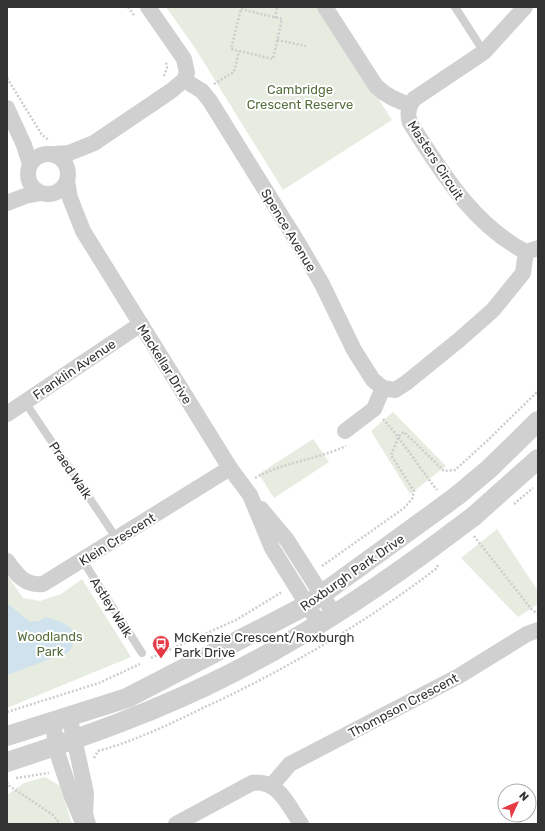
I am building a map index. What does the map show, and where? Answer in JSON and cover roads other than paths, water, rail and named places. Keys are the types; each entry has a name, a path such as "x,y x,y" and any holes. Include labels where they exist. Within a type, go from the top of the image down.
{"street":[{"path":"10,113 32,140 52,149 69,153 94,143 171,91 184,80 187,73 184,59 148,7"},
{"path":"325,7 376,86 384,94 410,105"},
{"name":"Masters Circuit","path":"525,7 484,52 419,94 410,105 408,117 410,123 457,194 479,218 515,247 532,250"},
{"name":"Spence Avenue","path":"184,80 202,92 300,246 322,284 354,350 373,380 383,388"},
{"path":"10,113 28,169 31,185 43,194"},
{"path":"7,203 25,196 58,191 68,179 80,158 94,143"},
{"path":"7,199 16,189 38,156 52,149"},
{"path":"52,149 67,166 68,179"},
{"name":"Mackellar Drive","path":"68,179 70,198 83,231"},
{"name":"Mackellar Drive","path":"43,194 62,206 83,231 230,468 287,540 309,574 314,600"},
{"path":"346,438 374,409 383,388 395,390 406,383 493,310 523,272 532,250"},
{"name":"Franklin Avenue","path":"7,414 141,324"},
{"name":"Roxburgh Park Drive","path":"7,736 127,698 314,600 458,495 488,469 538,421"},
{"name":"Roxburgh Park Drive","path":"7,762 75,739 146,712 232,673 327,620 398,573 474,516 538,459"},
{"name":"Klein Crescent","path":"7,561 23,580 38,585 51,580 230,468"},
{"name":"Mackellar Drive","path":"247,490 272,548 294,584 314,600 327,620"},
{"name":"Thompson Crescent","path":"272,785 290,764 459,676 527,634 538,630"},
{"path":"61,718 75,739 86,793 85,814 88,824"},
{"path":"61,718 55,746 72,797 84,824"},
{"path":"176,824 252,783 262,781 272,785 280,793 301,824"}],"lane":[{"path":"455,7 484,52"},
{"name":"Praed Walk","path":"25,402 117,539"},
{"name":"Astley Walk","path":"83,561 142,653"}],"water":[{"path":"7,603 30,622 39,621 45,617 59,621 70,627 74,637 73,644 69,652 7,675"}],"place":[{"name":"McKenzie Crescent/Roxburgh Park Drive","path":"161,659"}],"park label":[{"name":"Cambridge Crescent Reserve","path":"300,96"},
{"name":"Woodlands Park","path":"50,644"}]}
